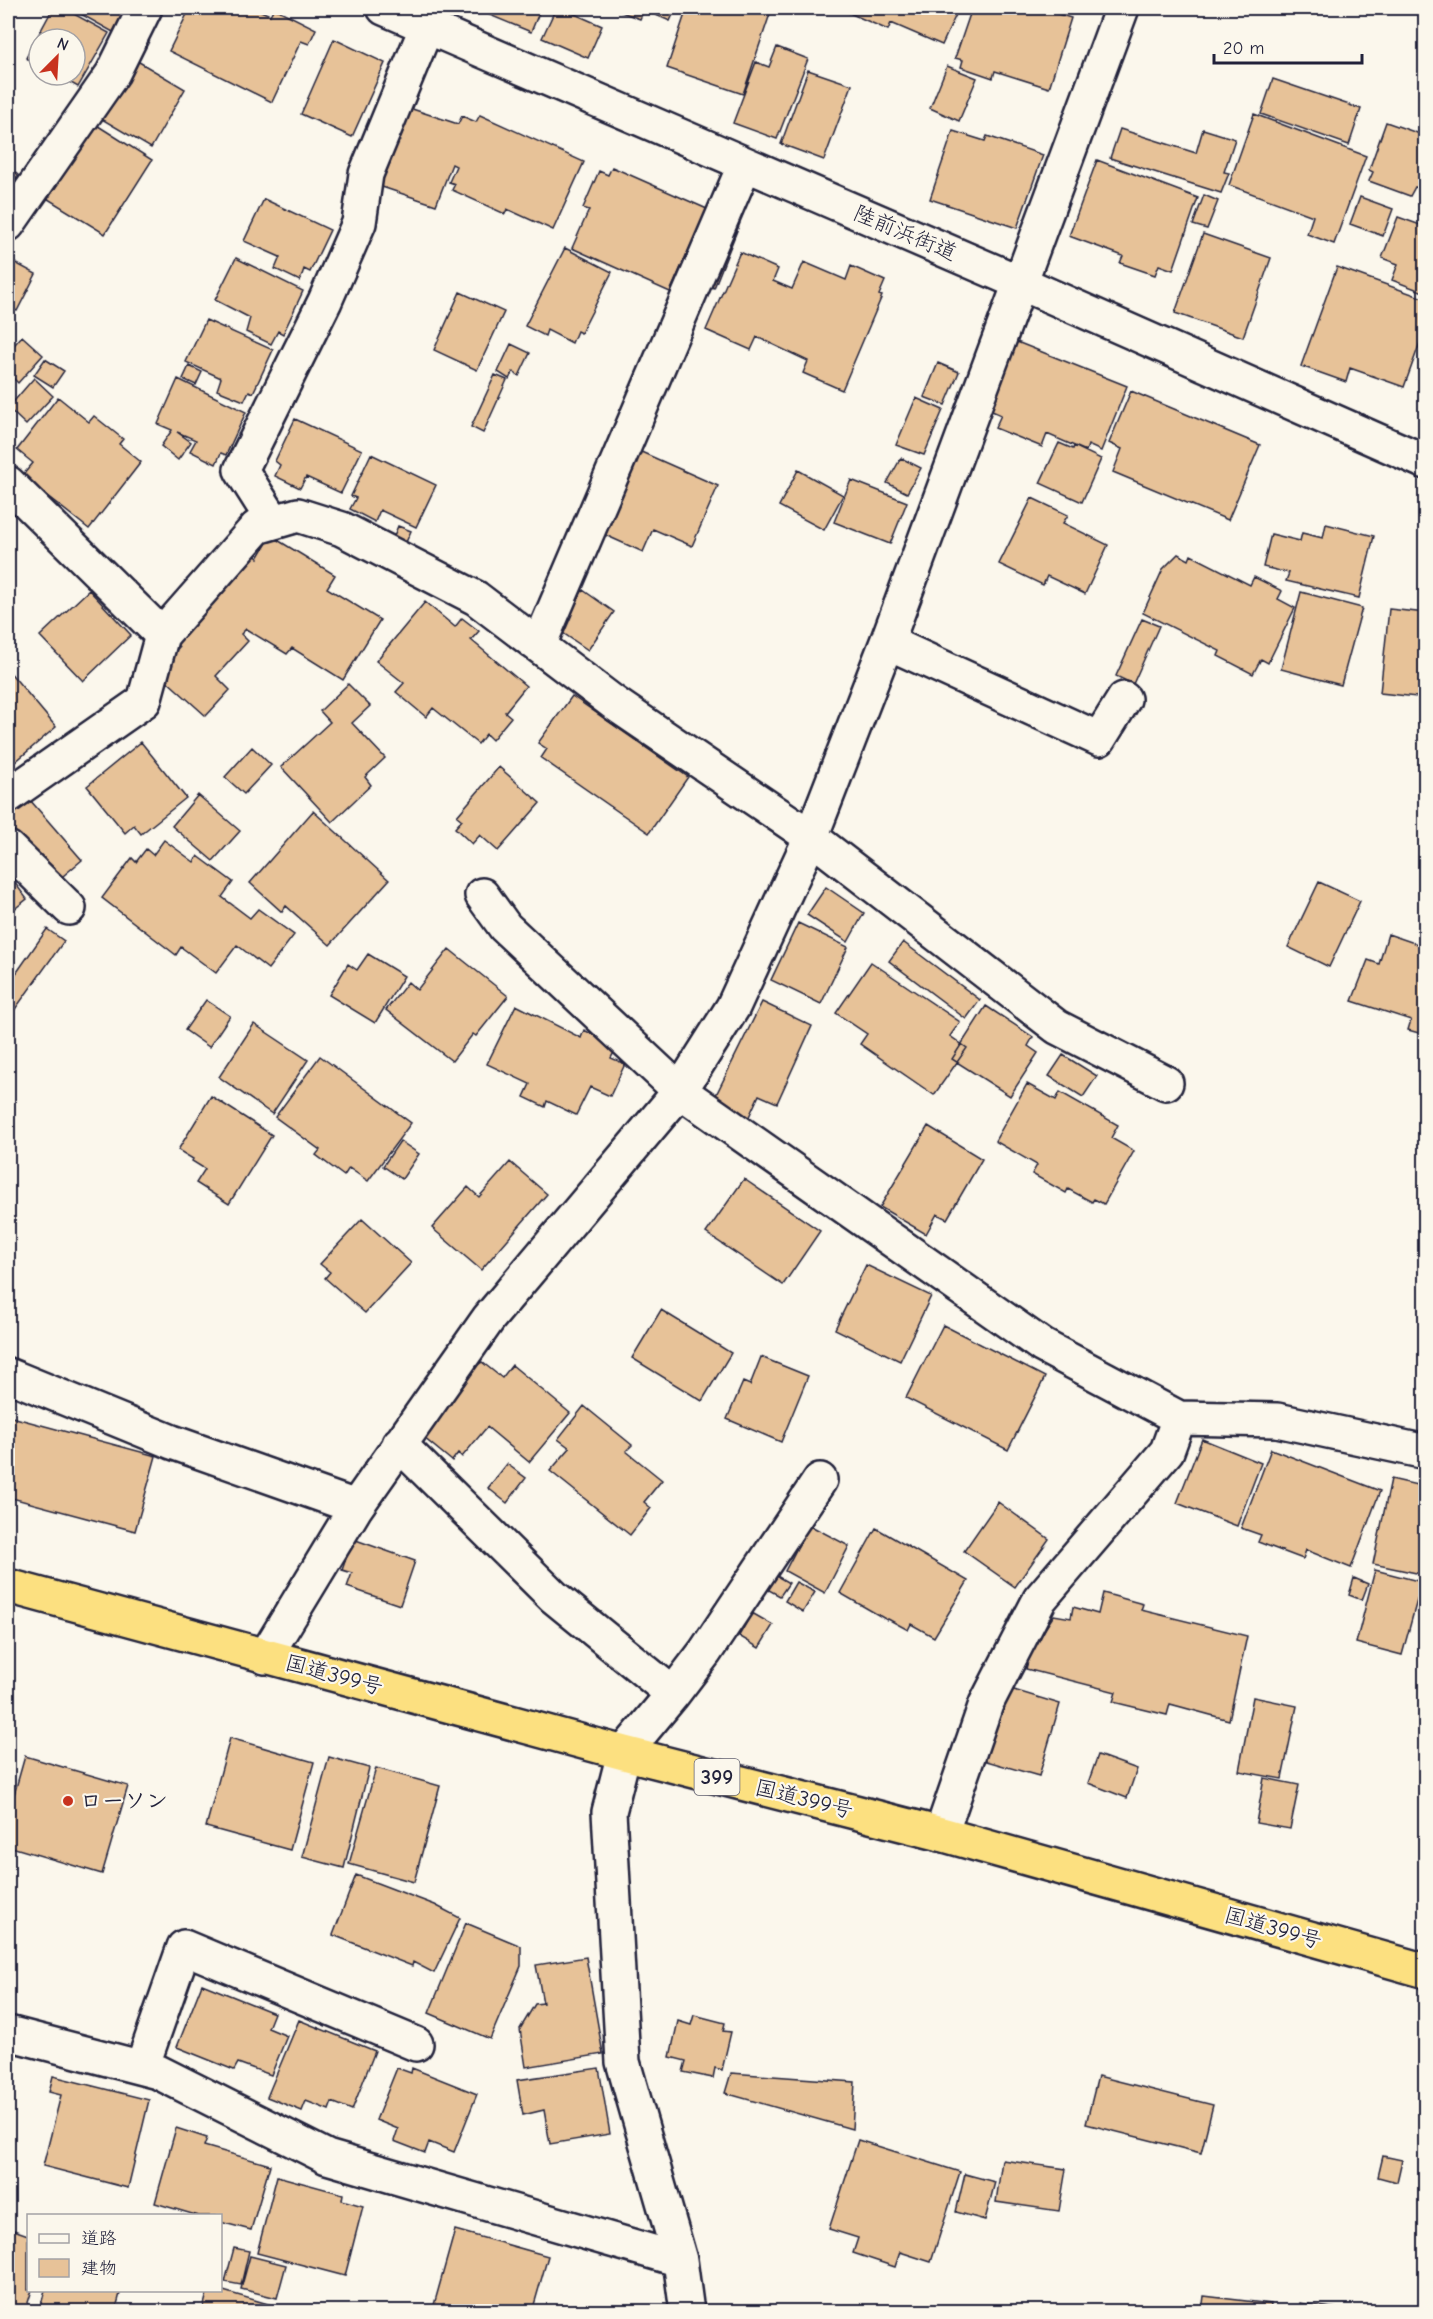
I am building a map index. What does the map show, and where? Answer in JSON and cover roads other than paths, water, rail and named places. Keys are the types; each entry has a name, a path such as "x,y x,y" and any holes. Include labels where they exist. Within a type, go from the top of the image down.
{"highway":[{"name":"国道399号","path":"8,1586 624,1754 941,1834 1425,1971"}],"street":[{"path":"8,224 114,73 145,8"},
{"name":"陸前浜街道","path":"384,8 1021,283 1425,462"},
{"path":"265,1657 357,1507 489,1318 680,1091 733,1007 811,837 887,642 1122,8"},
{"path":"274,522 241,470 325,301 359,224 366,174 426,26"},
{"path":"539,645 745,164"},
{"path":"8,483 162,635"},
{"path":"8,796 144,701 162,635 257,527 298,515 342,529 476,598 614,703 811,837 1057,1026 1166,1083"},
{"path":"887,642 1099,739 1124,699"},
{"path":"8,848 69,908"},
{"path":"482,895 505,927 680,1091 1043,1346 1179,1418 1277,1420 1425,1452"},
{"path":"8,1376 172,1442 357,1507"},
{"path":"941,1834 986,1704 1040,1599 1167,1451 1179,1418"},
{"path":"399,1444 555,1597 673,1694"},
{"path":"687,2312 680,2260 623,2062 609,1812 624,1754 705,1652 820,1480"},
{"path":"142,2067 184,1947 416,2044"},
{"path":"8,2033 158,2072 327,2157 680,2260"}],"place":[{"name":"ローソン","path":"68,1801"}]}
